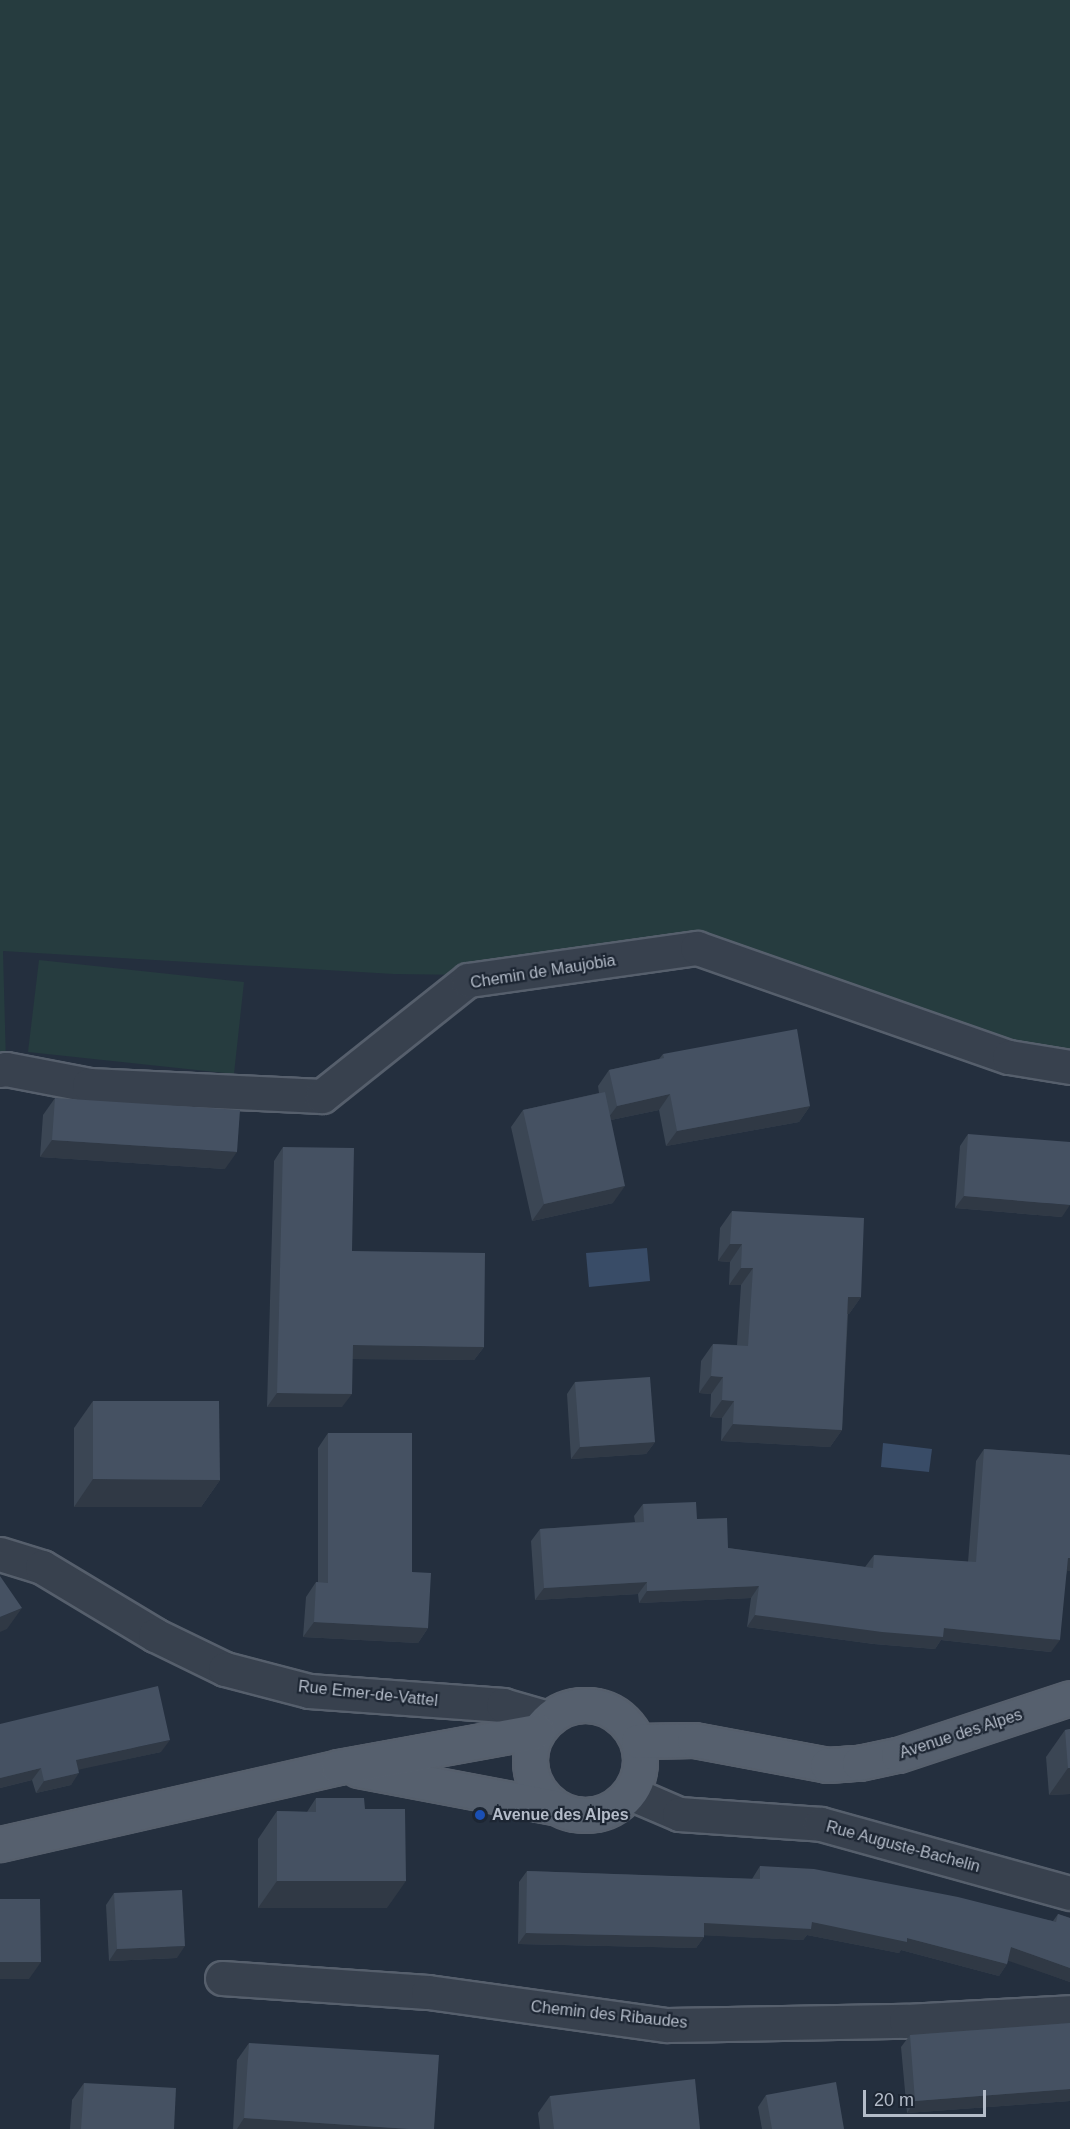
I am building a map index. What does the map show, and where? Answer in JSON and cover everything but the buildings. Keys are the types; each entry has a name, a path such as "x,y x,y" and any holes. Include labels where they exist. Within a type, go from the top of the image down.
{"main road":[{"name":"Avenue des Alpes","path":"638,1741 694,1740 827,1765 859,1762 898,1755 1070,1698"},
{"path":"0,1844 338,1767 543,1724 564,1709 581,1704 599,1706 615,1713 629,1725 638,1741 641,1759 639,1776 630,1793 619,1805 603,1813 587,1816 570,1814 554,1807 338,1767"},
{"path":"543,1724 530,1747 529,1764 533,1781 554,1807"}],"street":[{"name":"Chemin de Maujobia","path":"0,1070 89,1085 322,1096 468,980 697,948 1010,1057 1070,1066"},
{"name":"Rue Emer-de-Vattel","path":"0,1554 42,1567 155,1635 225,1669 309,1691 503,1705 543,1724"},
{"name":"Rue Auguste-Bachelin","path":"630,1793 679,1814 821,1824 1070,1893"},
{"name":"Chemin des Ribaudes","path":"222,1978 428,1992 667,2025 884,2021 1070,2012"}],"green space":[{"path":"0,0 1070,0 1070,1061 697,942 469,975 394,974 3,951 6,1063 0,1065"},
{"path":"39,960 244,982 234,1074 28,1052"}],"water":[{"path":"647,1248 650,1281 589,1287 586,1253"},
{"path":"883,1443 932,1449 929,1472 881,1467"}],"place":[{"name":"Avenue des Alpes","path":"480,1815"}]}
